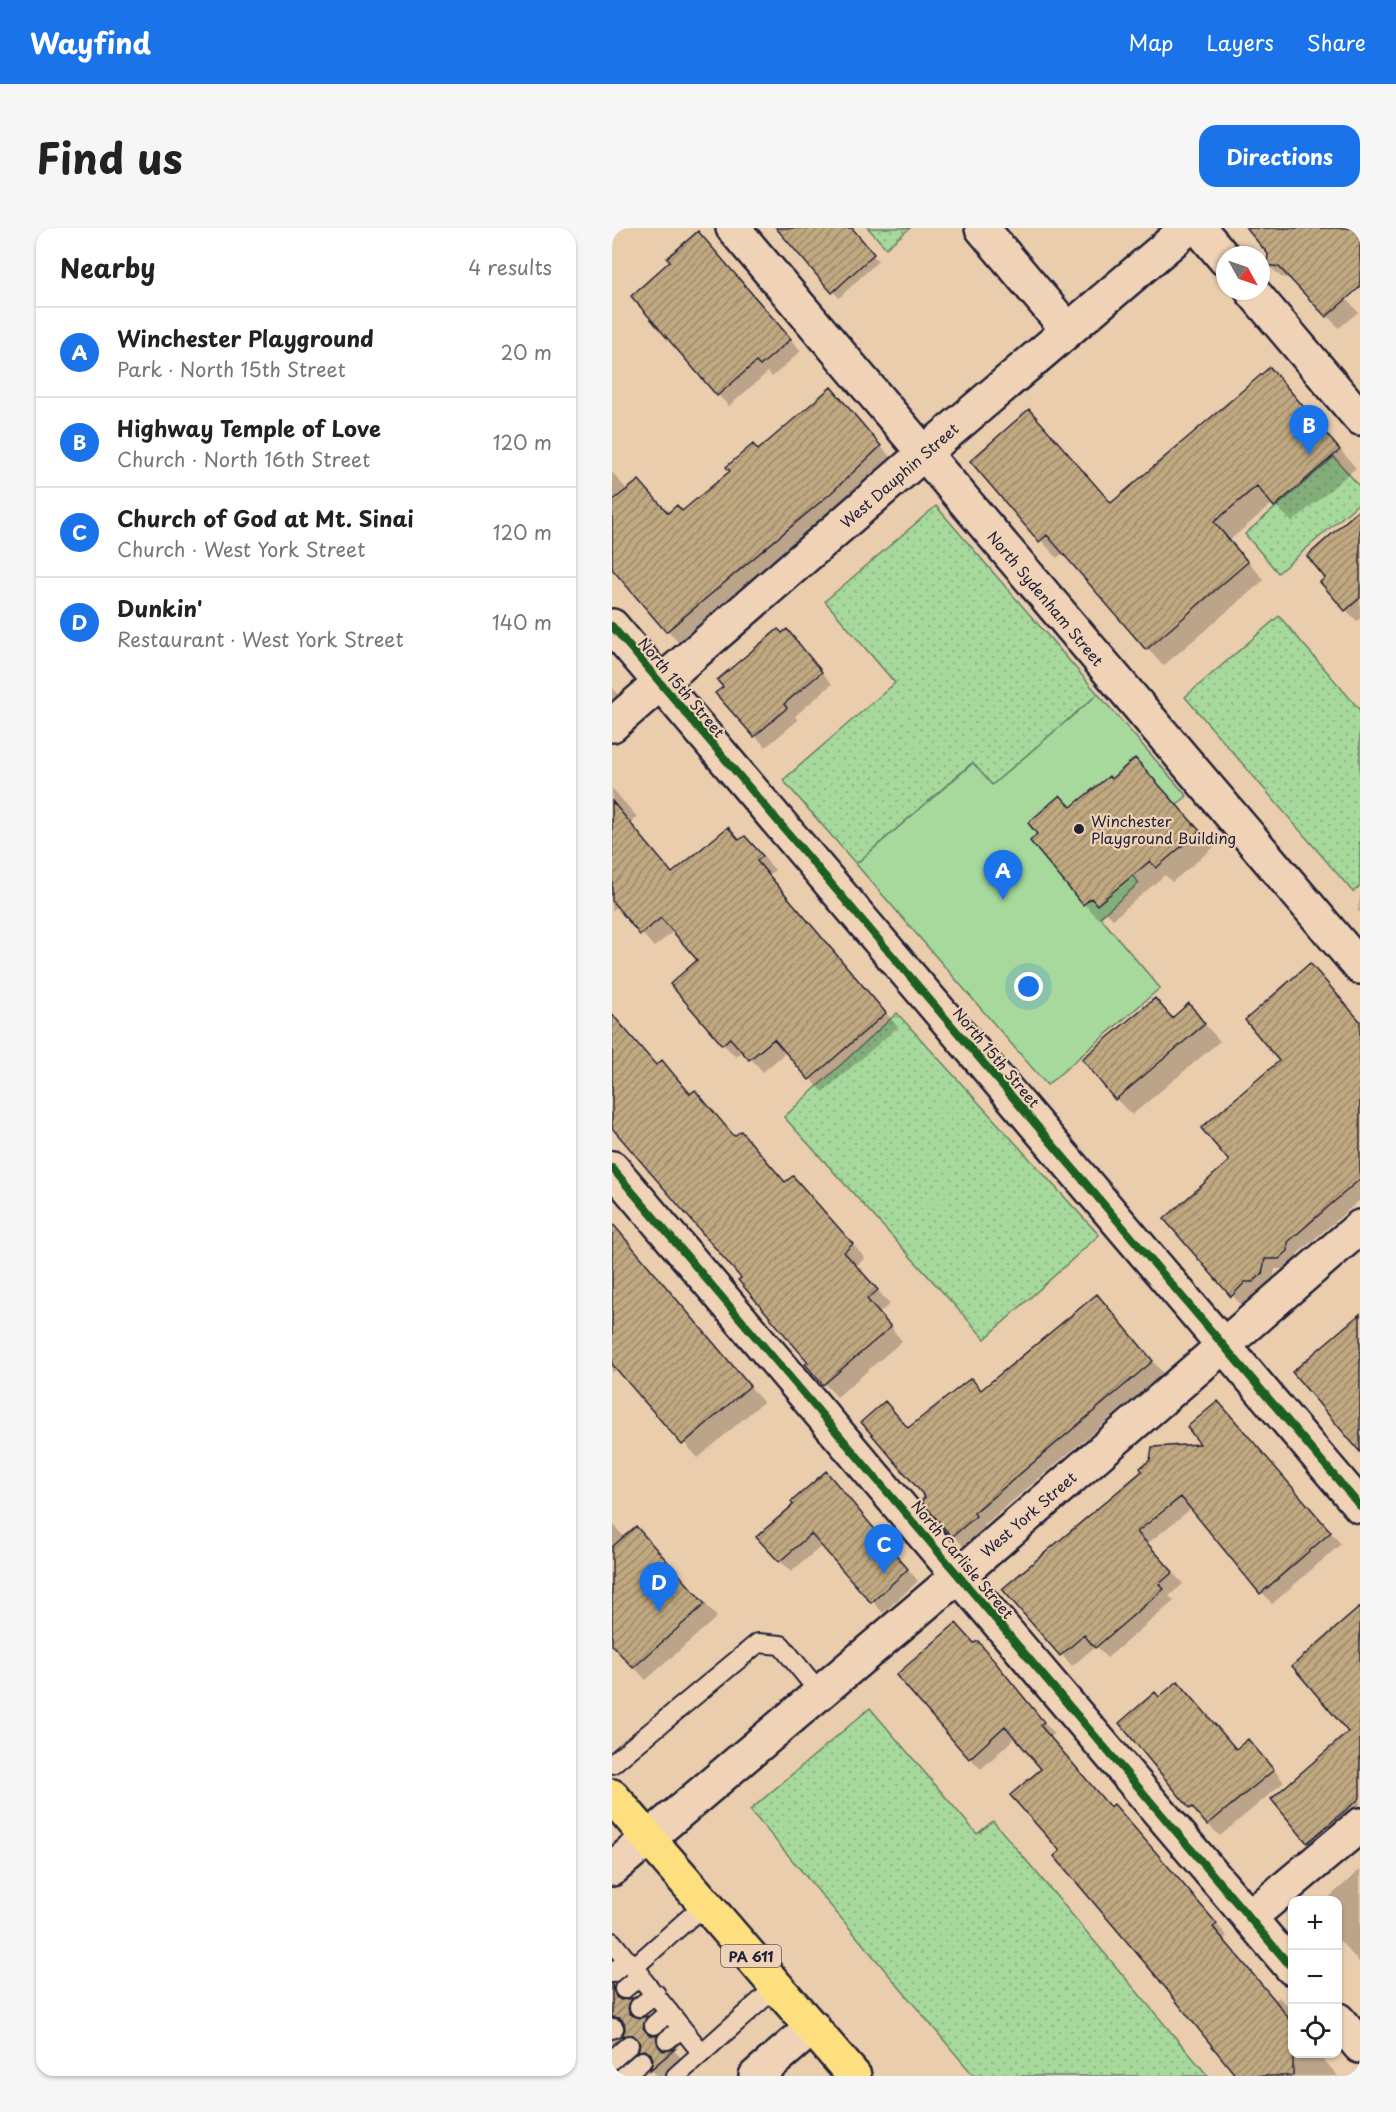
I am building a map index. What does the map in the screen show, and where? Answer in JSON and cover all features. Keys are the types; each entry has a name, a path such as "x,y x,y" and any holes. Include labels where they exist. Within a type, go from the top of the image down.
{"main road":[{"name":"PA 611","path":"612,1796 854,2076"}],"street":[{"name":"North Sydenham Street","path":"733,228 1360,967"},
{"path":"982,228 1068,330"},
{"name":"West Dauphin Street","path":"612,725 923,454 1188,228"},
{"path":"1199,228 1216,248"},
{"path":"1260,300 1360,418"},
{"name":"North 15th Street","path":"612,626 1224,1343 1360,1506"},
{"name":"North Carlisle Street","path":"612,1168 1288,1962"},
{"name":"West York Street","path":"612,1869 959,1575 1360,1227"},
{"path":"1249,1918 1360,1825"},
{"path":"1342,2025 1360,2046"},
{"path":"756,2076 813,2027"}],"lane":[{"path":"612,1764 758,1643 781,1645 820,1693"},
{"path":"624,1989 634,1967 705,1904"},
{"path":"612,1942 702,2053"},
{"path":"612,1973 634,1967"},
{"path":"682,2074 702,2053 777,1986"},
{"path":"639,2007 656,1994"},
{"path":"654,2025 669,2012"},
{"path":"667,2040 682,2028"},
{"path":"629,2045 612,2061 623,2076 642,2061"}],"green space":[{"path":"868,228 910,228 886,248"},
{"path":"1334,457 1360,487 1360,502 1278,573 1245,534"},
{"path":"936,506 1098,694 992,785 972,763 856,864 783,780 895,683 825,601"},
{"path":"1279,616 1360,710 1360,886 1353,892 1185,697"},
{"path":"1098,694 1187,796 1117,859 1139,883 1100,917 1160,988 1047,1085 856,864 973,763 992,785"},
{"path":"897,1013 1099,1235 985,1339 784,1117"},
{"path":"870,1708 977,1834 993,1821 1208,2076 974,2076 750,1810"}],"building":[{"path":"776,228 852,228 874,254 832,293"},
{"path":"1246,228 1360,228 1360,287 1326,317 1279,267 1270,266 1270,246 1261,246"},
{"path":"698,231 791,339 760,366 756,362 717,396 631,296 670,261 667,258"},
{"path":"1270,367 1340,450 1274,507 1257,486 1214,522 1248,562 1146,650 1047,535 1039,542 970,461 1029,409 1111,503"},
{"path":"831,387 881,446 831,493 666,632 612,569 612,501 639,480 668,513 677,505 682,511 730,471 726,467 753,444 758,450"},
{"path":"1360,509 1360,598 1345,611 1320,582 1325,578 1307,556"},
{"path":"778,629 782,633 787,629 822,672 784,704 787,708 754,737 715,693 723,687 717,680"},
{"name":"Winchester Playground Building","path":"1135,758 1200,831 1156,868 1150,861 1097,905 1091,898 1083,905 1030,841 1037,834 1028,823 1060,795 1071,807 1109,776 1111,779"},
{"path":"612,801 672,873 728,827 739,840 745,836 763,856 757,861 886,1013 809,1080 774,1039 749,1060 730,1038 722,1045 670,984 697,960 661,918 640,935 612,901"},
{"path":"1310,963 1360,1021 1360,1179 1288,1242 1288,1251 1279,1259 1265,1259 1262,1274 1253,1282 1245,1282 1231,1297 1164,1219 1229,1161 1201,1128 1279,1061 1245,1020"},
{"path":"1155,998 1172,1018 1189,1003 1205,1024 1115,1100 1082,1059"},
{"path":"612,1014 656,1065 662,1060 690,1094 695,1090 734,1136 741,1131 785,1182 793,1176 853,1244 844,1252 878,1290 867,1299 891,1327 823,1385 805,1364 808,1362 738,1280 741,1278 612,1128"},
{"path":"612,1223 750,1386 682,1445 612,1364"},
{"path":"1097,1294 1153,1361 974,1513 976,1516 952,1537 921,1501 925,1497 861,1422 885,1401 908,1428 971,1378 981,1390"},
{"path":"1360,1314 1360,1452 1292,1372"},
{"path":"1218,1401 1331,1532 1260,1594 1181,1497 1137,1532 1173,1572 1159,1584 1164,1589 1095,1648 1084,1635 1060,1656 1002,1589 1142,1471 1140,1468 1150,1460 1152,1447 1200,1444 1187,1427"},
{"path":"826,1471 908,1569 871,1603 811,1534 779,1562 756,1537 793,1505 791,1502"},
{"path":"636,1526 705,1604 633,1668 612,1645 612,1547"},
{"path":"1360,1607 1360,1798 1307,1843 1271,1799 1348,1732 1292,1666"},
{"path":"956,1623 974,1643 978,1641 1044,1722 1040,1725 1110,1807 1114,1804 1217,1924 1213,1927 1288,2017 1288,2058 1293,2058 1293,2076 1236,2076 1156,1976 1054,1856 1060,1851 1010,1795 1041,1769 1005,1726 969,1759 896,1675"},
{"path":"1178,1681 1236,1749 1248,1739 1274,1770 1207,1825 1192,1807 1190,1809 1119,1723 1155,1692 1159,1697"},
{"path":"612,1984 616,1997 621,2000 632,1998 628,2008 630,2014 640,2018 647,2016 643,2028 650,2035 657,2036 659,2047 663,2051 675,2049 650,2070 653,2060 651,2054 645,2050 638,2051 640,2042 633,2035 622,2036 625,2029 624,2022 620,2018 612,2017"}],"cycle path":[{"path":"612,626 1360,1506"},
{"path":"612,1168 1288,1963"}],"place":[{"name":"Highway Temple of Love","path":"1309,455"},
{"name":"Winchester Playground Building","path":"1079,829"},
{"name":"Winchester Playground","path":"1003,900"},
{"name":"Church of God at Mt. Sinai","path":"884,1574"},
{"name":"Dunkin'","path":"659,1612"}]}
